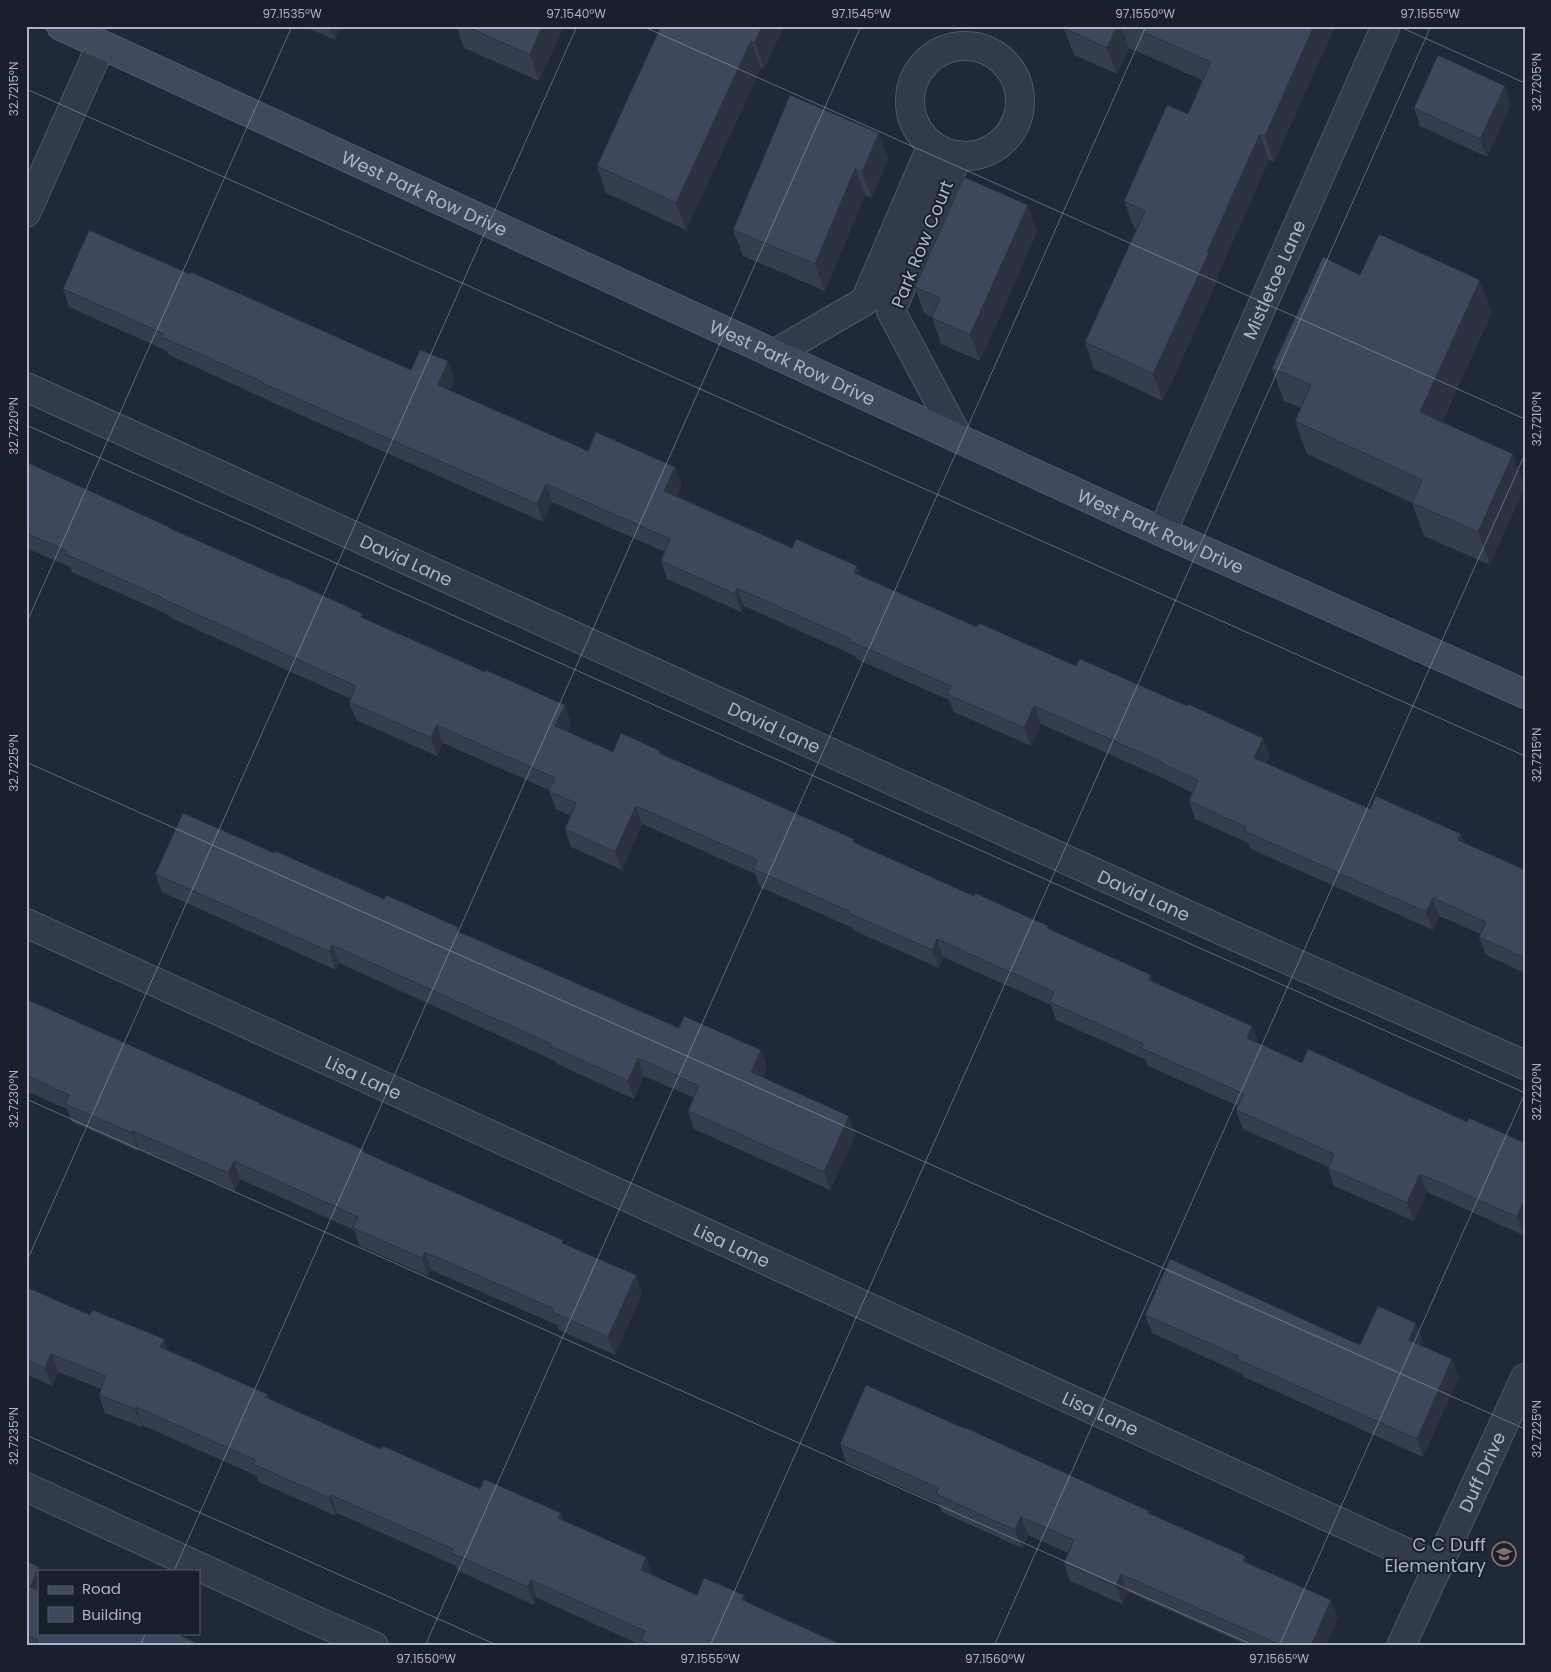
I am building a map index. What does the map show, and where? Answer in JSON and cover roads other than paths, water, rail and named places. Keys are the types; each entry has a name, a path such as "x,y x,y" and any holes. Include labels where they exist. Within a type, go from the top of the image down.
{"main road":[{"name":"West Park Row Drive","path":"61,26 1162,532 1525,694"}],"street":[{"name":"Mistletoe Lane","path":"1162,532 1386,26"},
{"path":"26,213 101,44"},
{"name":"Park Row Court","path":"968,46 986,51 1001,60 1012,72 1018,87 1020,104 1016,120 1008,135 996,146 981,154 958,155 950,154 932,145 924,138 915,125 910,106 912,88 919,71 932,57 949,48 968,46"},
{"name":"Park Row Court","path":"774,354 865,301 932,145"},
{"name":"Park Row Court","path":"958,155 891,312 959,439"},
{"path":"865,301 891,312"},
{"name":"David Lane","path":"26,387 1232,936 1525,1065"},
{"name":"Lisa Lane","path":"26,923 1438,1568"},
{"name":"Duff Drive","path":"1401,1646 1525,1378"},
{"path":"26,1487 374,1646"}],"place":[{"name":"C C Duff Elementary","path":"1504,1554"}]}
